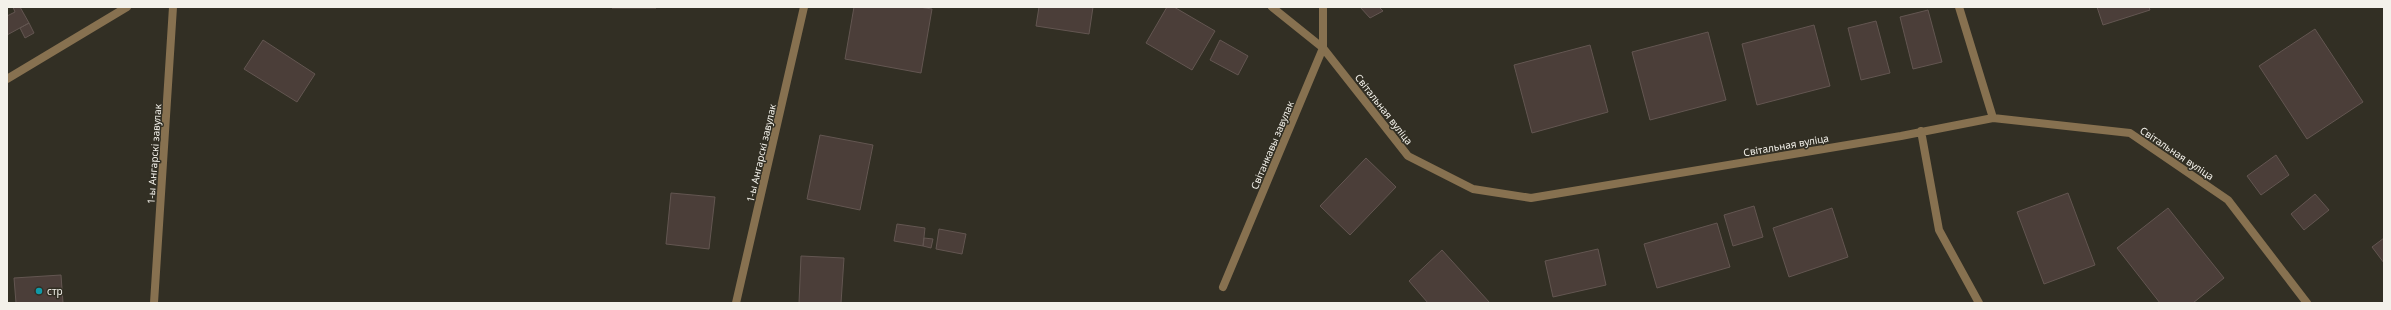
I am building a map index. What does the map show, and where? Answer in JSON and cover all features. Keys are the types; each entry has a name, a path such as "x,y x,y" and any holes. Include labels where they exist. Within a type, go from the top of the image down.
{"street":[{"path":"7,79 127,7"},
{"name":"1-ы Ангарскі завулак","path":"154,303 173,7"},
{"name":"1-ы Ангарскі завулак","path":"736,303 804,7"},
{"name":"Світальная вуліца","path":"1272,7 1323,48 1408,156 1472,189 1531,198 1993,118 2130,133 2228,200 2307,303"},
{"name":"Світанкавы завулак","path":"1223,288 1323,48 1322,7"},
{"path":"1959,7 1993,118"},
{"path":"1921,131 1939,230 1979,303"}],"building":[{"path":"13,7 20,7 29,23 7,35 7,16 15,12"},
{"path":"656,7 656,8 612,8"},
{"path":"854,7 919,7 932,9 921,73 845,59"},
{"path":"1039,7 1093,7 1089,34 1036,26"},
{"path":"1167,7 1174,7 1215,31 1192,70 1146,43"},
{"path":"1360,7 1379,7 1383,11 1370,18"},
{"path":"2097,7 2149,7 2150,10 2103,25"},
{"path":"1928,10 1942,62 1913,69 1900,17"},
{"path":"1876,21 1890,73 1861,80 1848,28"},
{"path":"29,23 34,33 25,38 20,28"},
{"path":"1814,25 1830,86 1757,105 1742,44"},
{"path":"2315,29 2363,102 2307,139 2259,66"},
{"path":"1708,32 1726,100 1650,120 1632,52"},
{"path":"263,40 315,74 297,102 244,69"},
{"path":"1220,40 1248,56 1238,75 1210,60"},
{"path":"1590,45 1608,112 1532,133 1514,65"},
{"path":"820,135 873,145 860,210 807,199"},
{"path":"2276,155 2289,175 2261,195 2247,176"},
{"path":"1366,158 1396,187 1350,235 1320,206"},
{"path":"671,193 715,197 709,249 666,244"},
{"path":"2068,193 2095,265 2044,284 2017,212"},
{"path":"2315,194 2329,210 2304,230 2291,214"},
{"path":"1754,206 1763,237 1733,246 1724,215"},
{"path":"1832,208 1848,257 1789,277 1773,228"},
{"path":"2168,208 2224,278 2193,303 2160,303 2117,248"},
{"path":"1717,223 1730,267 1657,288 1644,244"},
{"path":"897,224 925,228 923,246 894,241"},
{"path":"939,229 966,234 962,254 936,249"},
{"path":"924,238 933,239 931,248 923,246"},
{"path":"2384,238 2384,263 2372,247"},
{"path":"1598,249 1606,285 1553,297 1545,261"},
{"path":"1442,250 1490,303 1428,303 1409,281"},
{"path":"801,256 844,258 841,303 799,303"},
{"name":"стр","path":"61,275 63,303 16,303 14,278"}],"place":[{"name":"стр","path":"39,291"}]}
